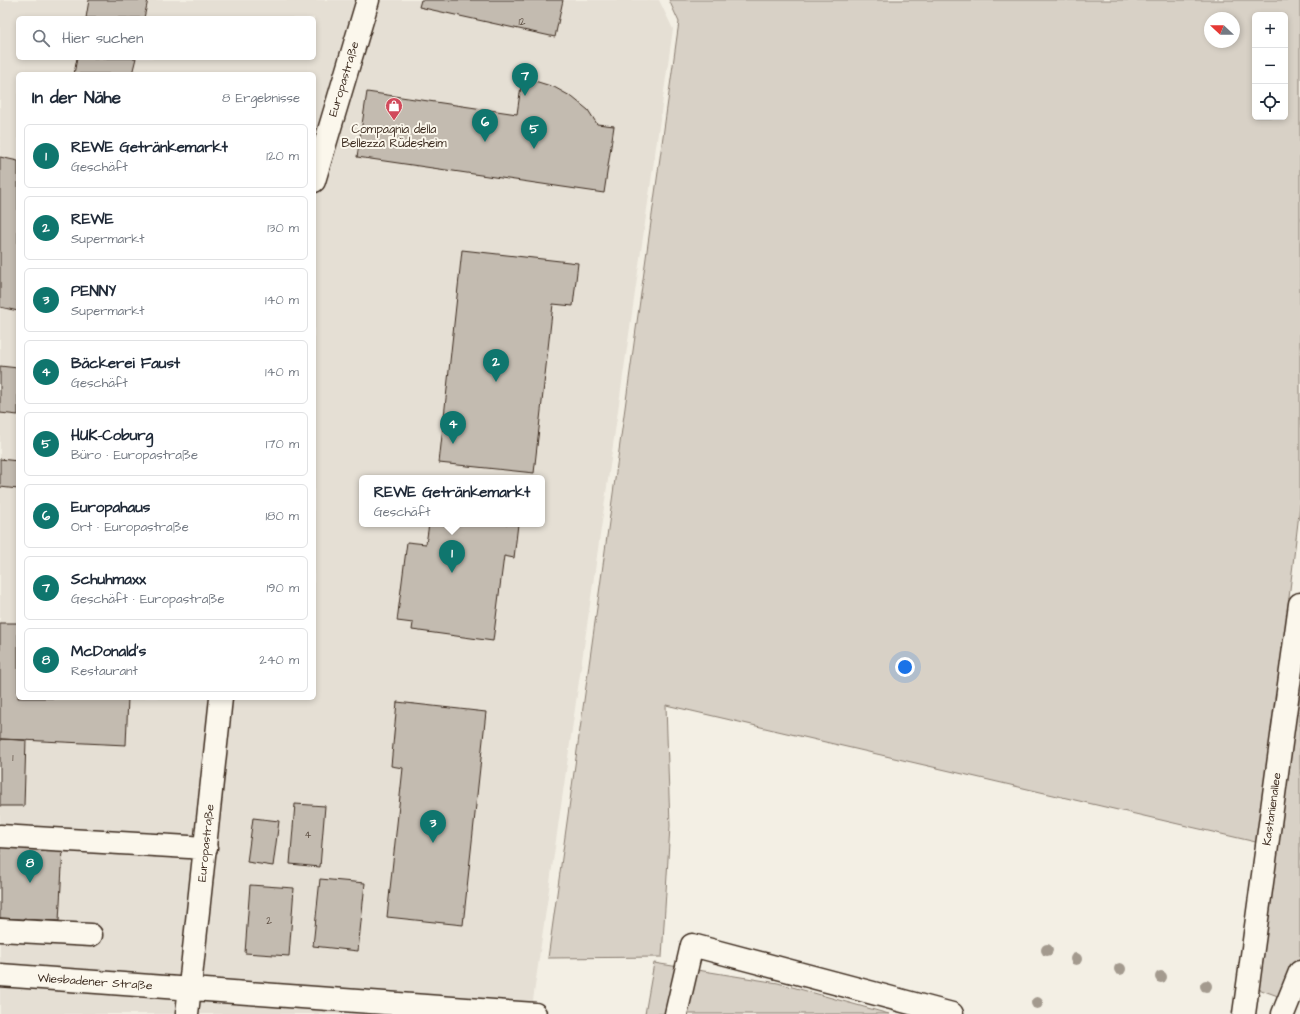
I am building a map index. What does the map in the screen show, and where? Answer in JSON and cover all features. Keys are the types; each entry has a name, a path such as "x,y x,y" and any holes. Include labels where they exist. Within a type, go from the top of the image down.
{"street":[{"name":"Europastraße","path":"316,174 368,0"},
{"name":"Kastanienallee","path":"1244,1014 1300,604"},
{"name":"Europastraße","path":"187,1014 221,700"},
{"path":"0,836 206,848"},
{"path":"0,930 91,935"},
{"path":"676,1014 692,945 952,1014"},
{"path":"1283,1014 1300,972"},
{"name":"Wiesbadener Straße","path":"0,975 535,1014"}],"shaded area":[{"path":"0,0 659,0 673,29 531,1014 0,1014"},
{"path":"669,0 1300,0 1300,505 1260,843 666,705 670,826 662,957 548,958 679,22"},
{"path":"1300,623 1300,1004 1253,987"},
{"path":"654,963 778,983 889,1014 645,1014"}],"building":[{"path":"89,0 148,0 144,16 86,16"},
{"path":"421,0 563,0 555,37 419,7"},
{"path":"77,60 136,60 132,72 74,72"},
{"path":"522,79 554,87 572,97 588,110 597,124 614,126 604,193 357,157 367,92 517,114"},
{"path":"0,157 16,161 16,311 0,307"},
{"path":"462,250 578,263 573,306 553,304 534,473 439,463"},
{"path":"0,366 16,368 16,415 0,413"},
{"path":"0,459 16,461 16,489 0,487"},
{"path":"429,527 518,527 514,558 504,556 493,641 412,630 413,623 397,621 407,542 426,544"},
{"path":"0,623 16,623 16,700 128,700 126,745 0,739"},
{"path":"397,702 486,712 463,925 387,917 403,768 391,766"},
{"path":"0,739 26,740 24,806 0,806"},
{"path":"295,804 325,806 320,867 290,864"},
{"path":"253,818 279,821 273,866 247,862"},
{"path":"0,845 63,849 59,921 0,918"},
{"path":"320,879 365,883 358,951 313,946"},
{"path":"250,885 294,888 289,956 245,953"}],"place":[{"name":"Schuhmaxx","path":"525,96"},
{"name":"Compagnia della Bellezza Rüdesheim","path":"394,121"},
{"name":"Europahaus","path":"485,142"},
{"name":"HUK-Coburg","path":"534,149"},
{"name":"REWE","path":"496,382"},
{"name":"Bäckerei Faust","path":"453,444"},
{"name":"REWE Getränkemarkt","path":"452,573"},
{"name":"PENNY","path":"433,843"},
{"name":"McDonald's","path":"30,883"}]}
